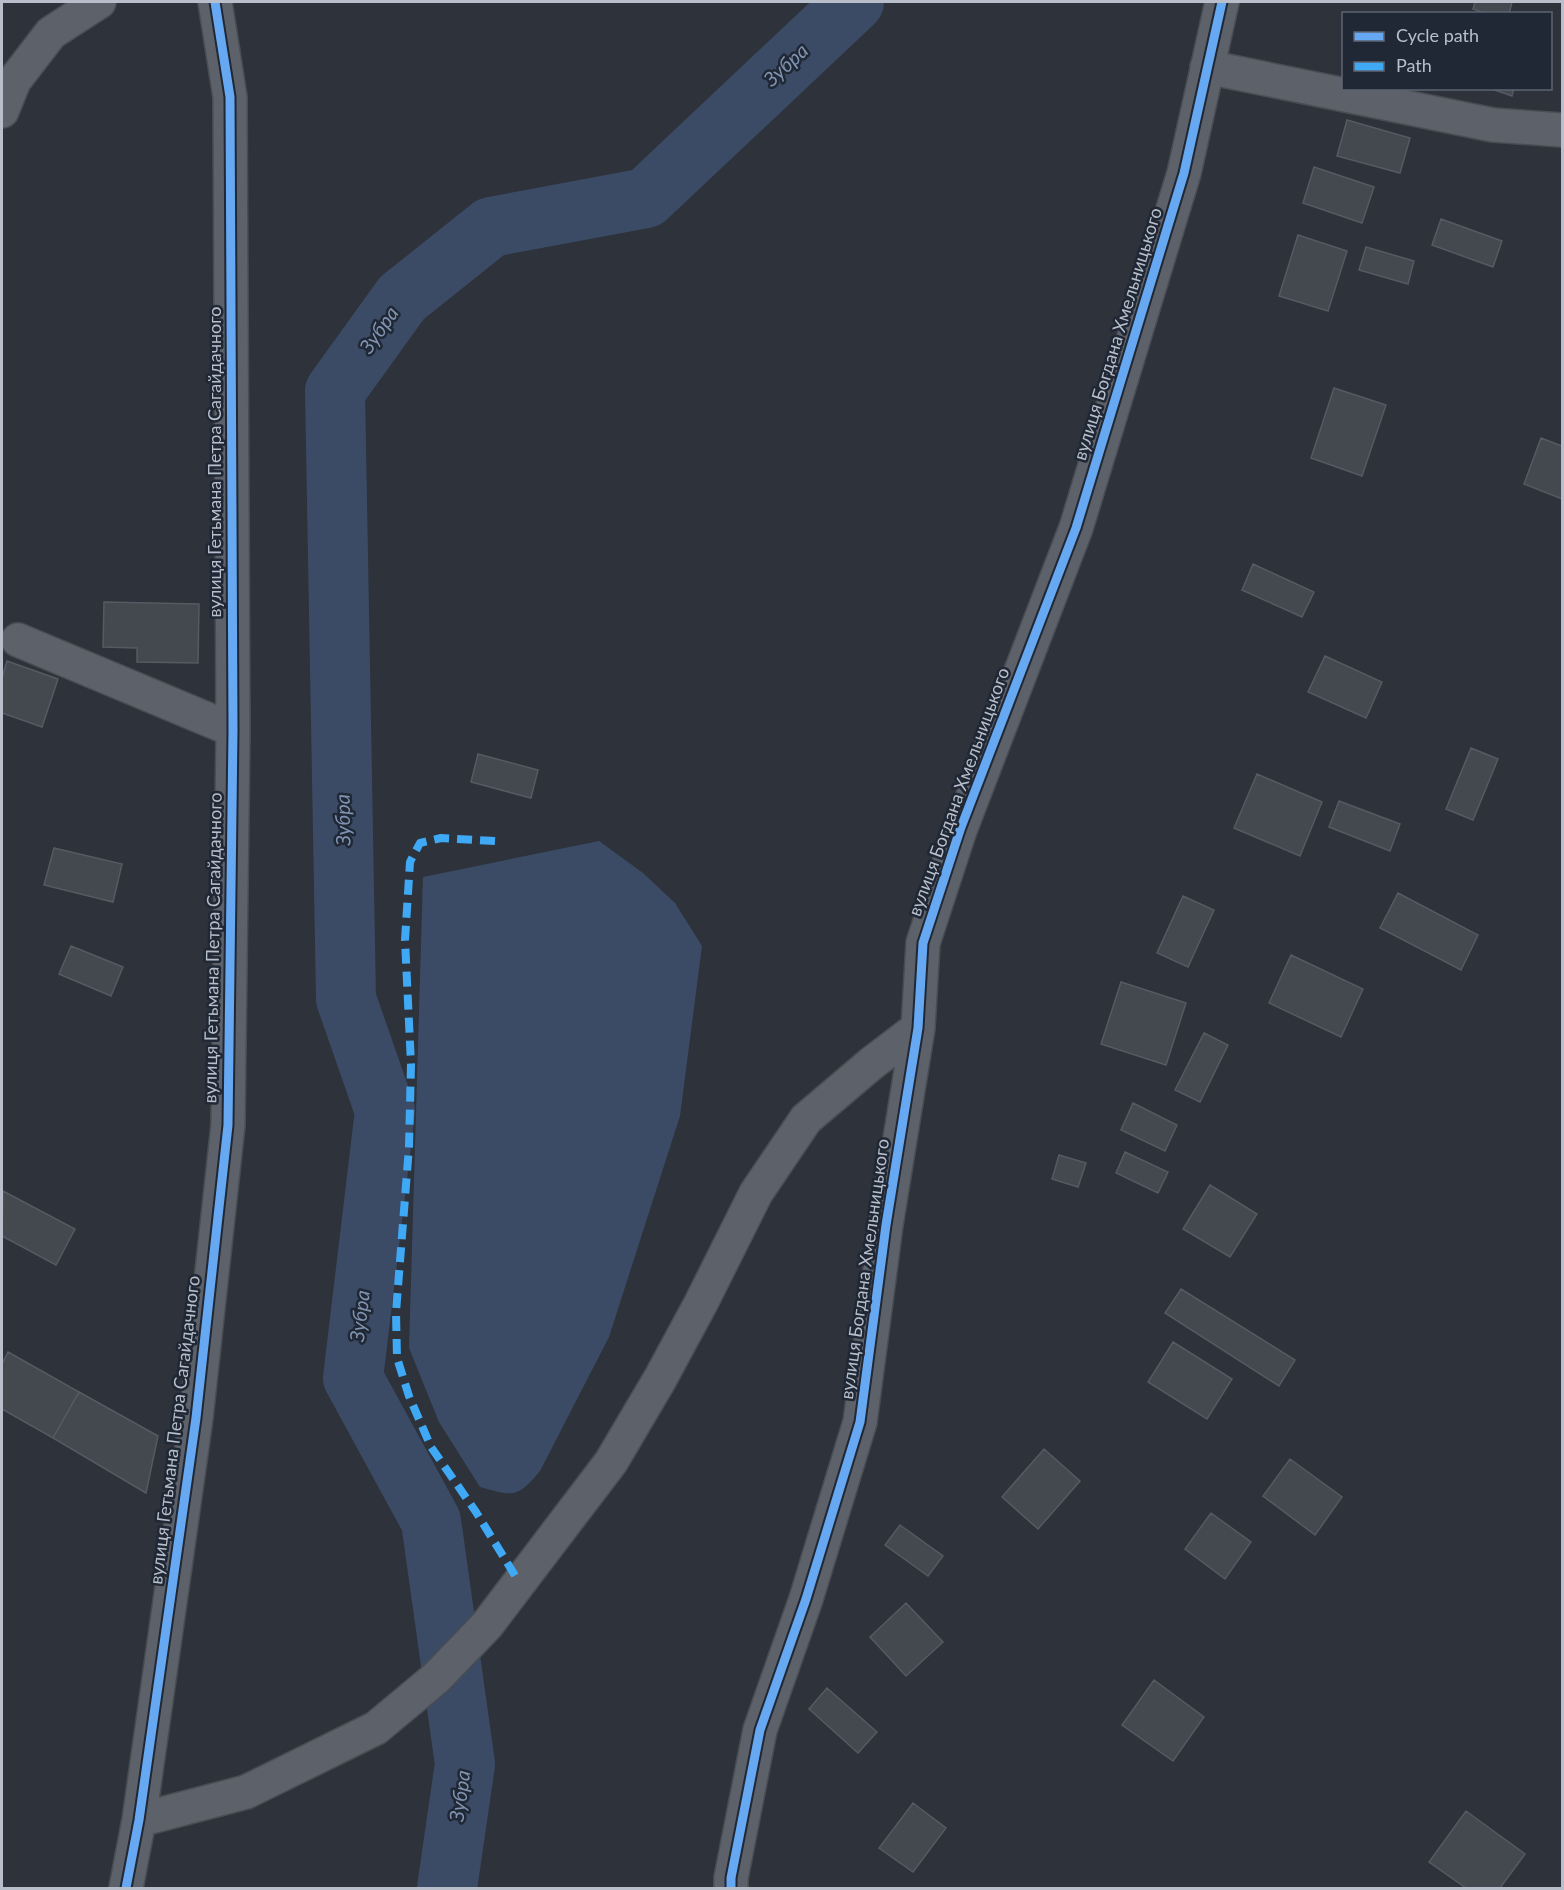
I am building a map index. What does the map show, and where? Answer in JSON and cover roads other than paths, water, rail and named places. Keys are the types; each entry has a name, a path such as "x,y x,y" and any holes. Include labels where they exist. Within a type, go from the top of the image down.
{"street":[{"path":"2,111 14,81 51,33 99,2"},
{"name":"вулиця Гетьмана Петра Сагайдачного","path":"126,1888 139,1820 196,1418 228,1125 233,730 230,97 215,2"},
{"name":"вулиця Богдана Хмельницького","path":"738,1885 760,1730 806,1599 860,1422 886,1225 918,1028 923,943 960,830 1076,528 1184,173 1222,2"},
{"path":"1207,67 1493,125 1563,130"},
{"path":"18,640 233,730"},
{"path":"139,1820 246,1792 376,1728 436,1678 487,1625 610,1462 702,1303 756,1193 806,1119 872,1063 918,1028"}],"water":[{"path":"599,841 643,873 675,903 702,946 680,1116 609,1337 540,1471 519,1491 500,1492 480,1487 439,1422 409,1348 423,877"}],"waterway":[{"name":"Зубра","path":"447,1888 465,1764 431,1521 353,1378 385,1111 346,999 335,391 402,298 491,227 646,198 854,2"}]}
